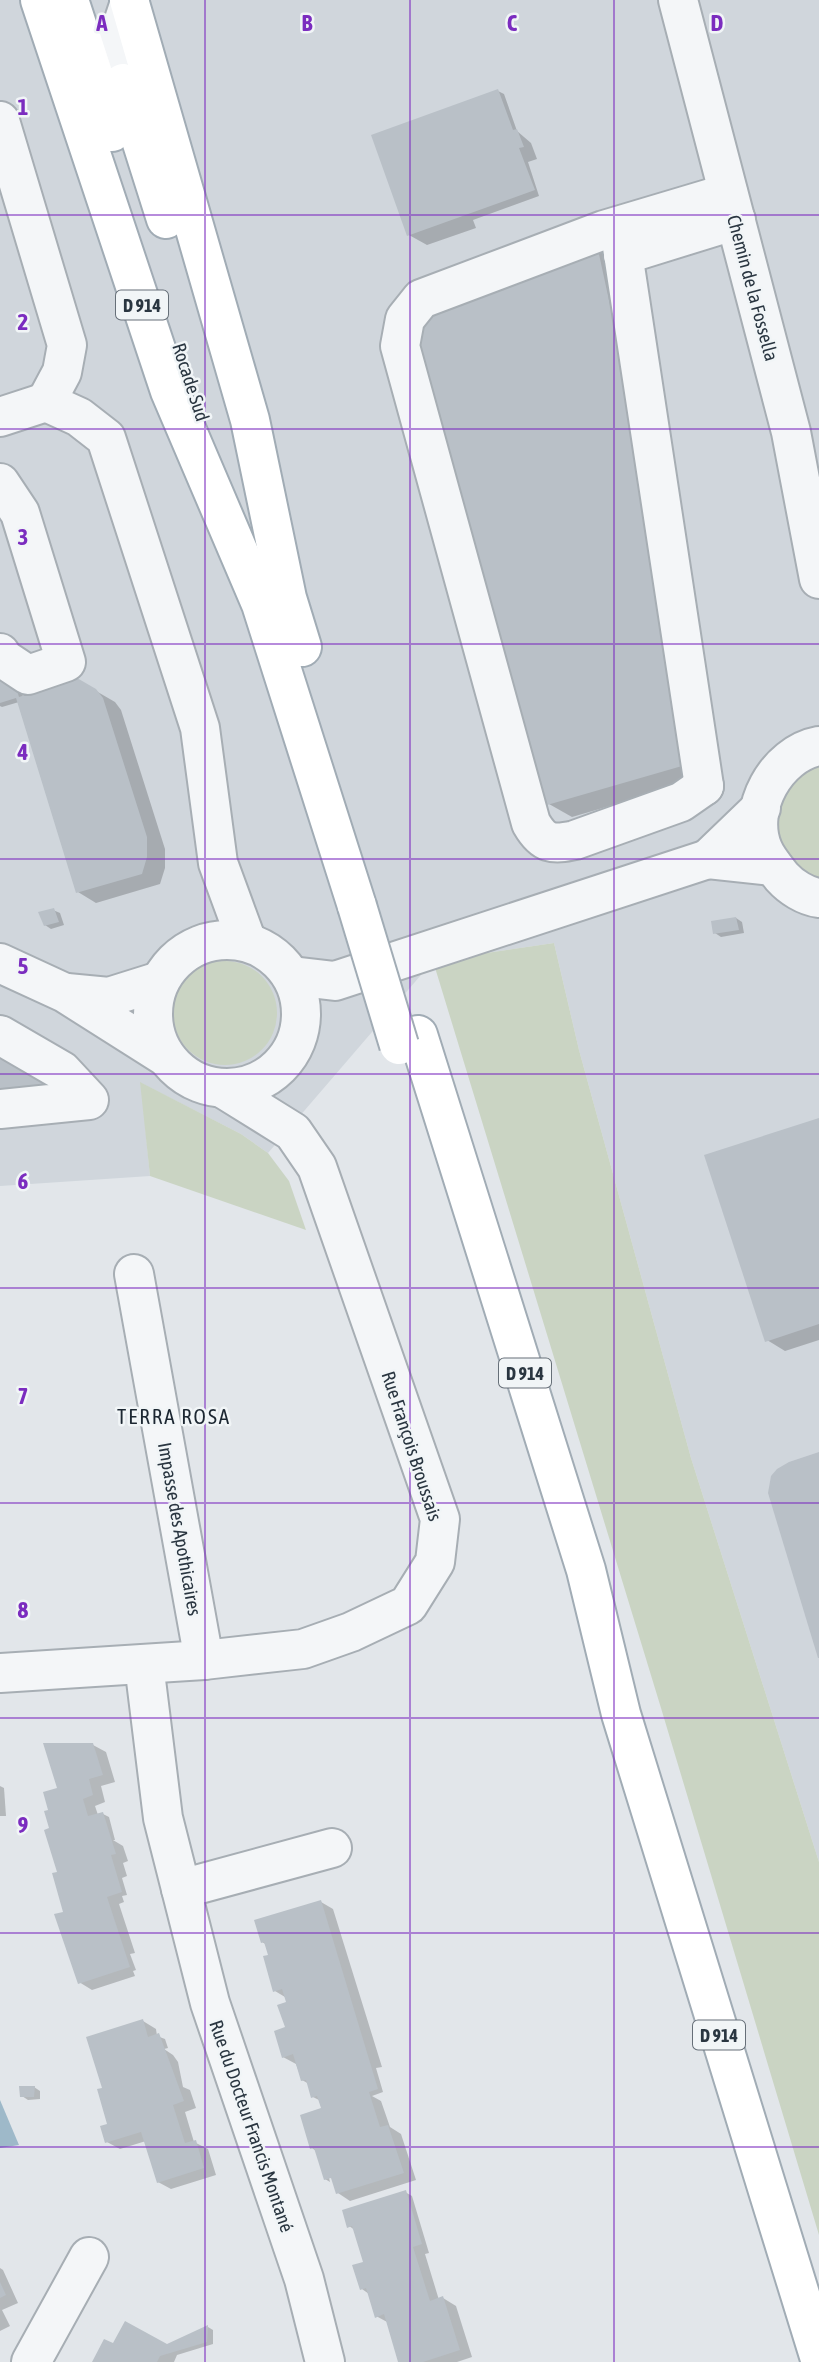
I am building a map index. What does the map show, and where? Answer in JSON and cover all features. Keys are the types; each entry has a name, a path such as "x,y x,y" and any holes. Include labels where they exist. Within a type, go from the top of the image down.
{"main road":[{"name":"D 914","path":"40,0 170,391 274,601 408,1040 586,1570 621,1714 819,2356"},
{"name":"Rocade Sud","path":"69,0 274,601"},
{"name":"D 914","path":"118,1 250,420 274,601"},
{"name":"Rocade Sud","path":"118,1 113,53 274,601"}],"street":[{"name":"Chemin de la Fossella","path":"678,0 791,432 819,579"},
{"path":"0,121 67,345 62,372 46,402 0,417"},
{"path":"621,241 704,786 571,820 565,830 569,838 575,840 557,844 539,837 531,823 400,346 405,319 421,299 558,247 621,241 732,206"},
{"path":"46,402 79,418 106,438 200,728 218,863 247,942"},
{"path":"0,484 20,513 66,662 28,675 4,659 0,653"},
{"path":"816,738 777,771 766,788 758,828 763,849 790,886 819,898"},
{"path":"708,859 761,808"},
{"path":"292,976 335,981 708,859 773,866"},
{"path":"195,946 218,863"},
{"path":"0,963 65,993 166,1057 182,1073 202,1085 224,1089 249,1086 270,1075 288,1059 298,1040 302,1018 300,996 292,976 272,955 247,942 220,939 195,946 174,961 160,981 153,1000 157,1039 166,1057"},
{"path":"65,993 109,997 160,981"},
{"path":"302,1018 335,981"},
{"path":"0,1035 62,1071 89,1100 0,1109"},
{"path":"288,1059 293,1132"},
{"name":"Rue François Broussais","path":"0,1673 204,1660 303,1649 351,1632 408,1605 435,1562 440,1519 317,1167 293,1132 224,1089"},
{"name":"Impasse des Apothicaires","path":"134,1274 204,1660"},
{"name":"Rue du Docteur Francis Montané","path":"144,1664 163,1818 210,2003 304,2279 325,2362"},
{"path":"181,1889 332,1848"},
{"path":"31,2362 89,2257"}],"shaded area":[{"path":"0,0 819,0 819,1862 691,1458 579,1050 554,943 433,961 268,1153 241,1134 141,1083 150,1176 0,1186"}],"green space":[{"path":"819,747 819,898 790,885 767,789"},
{"path":"554,943 579,1050 691,1458 819,1862 819,2235 433,961"},
{"path":"225,961 245,965 262,976 273,993 277,1013 273,1033 262,1050 245,1061 225,1065 205,1061 188,1050 177,1033 173,1013 177,993 188,976 205,965"},
{"path":"140,1082 241,1134 268,1153 289,1181 306,1230 150,1176"}],"water":[{"path":"0,2100 19,2145 0,2148"}],"building":[{"path":"498,89 513,130 517,129 524,147 519,148 535,190 407,236 371,135"},
{"path":"597,245 630,397 682,766 547,805 464,521 418,339 427,315"},
{"path":"12,674 19,697 77,678 96,689 103,698 147,837 147,857 142,874 76,893 16,698 0,703 0,675"},
{"path":"54,908 59,922 44,926 38,912"},
{"path":"736,917 739,930 713,934 711,921"},
{"path":"0,1050 66,1090 0,1097"},
{"path":"819,1118 819,1324 765,1342 704,1155"},
{"path":"819,1452 818,1658 768,1493 771,1476 777,1469"},
{"path":"43,1743 93,1743 103,1775 89,1779 93,1795 83,1799 88,1816 103,1812 116,1854 111,1855 122,1892 107,1897 130,1967 78,1984 54,1914 63,1912 52,1873 57,1872 44,1830 49,1828 44,1811 48,1810 43,1792 57,1788"},
{"path":"321,1900 378,2089 369,2092 380,2127 388,2125 404,2173 336,2194 331,2178 324,2180 314,2148 310,2149 300,2115 321,2108 317,2096 311,2098 306,2080 301,2081 293,2054 282,2058 274,2031 285,2027 277,2005 286,2002 282,1989 273,1992 263,1956 268,1955 254,1920"},
{"path":"143,2019 148,2037 159,2033 184,2101 173,2105 185,2143 196,2140 204,2168 157,2183 141,2132 105,2143 100,2126 107,2124 97,2089 102,2088 86,2037"},
{"path":"19,2086 35,2086 34,2097 20,2097"},
{"path":"406,2190 422,2244 413,2247 430,2301 443,2296 460,2350 423,2362 398,2362 384,2314 375,2318 366,2288 360,2290 352,2265 363,2262 352,2226 347,2228 342,2210"},
{"path":"0,2282 6,2295 0,2298"},
{"path":"125,2321 167,2344 208,2325 207,2342 160,2356 157,2362 92,2362 104,2339 113,2343"}],"district":[{"name":"TERRA ROSA","path":"174,1416"}]}
